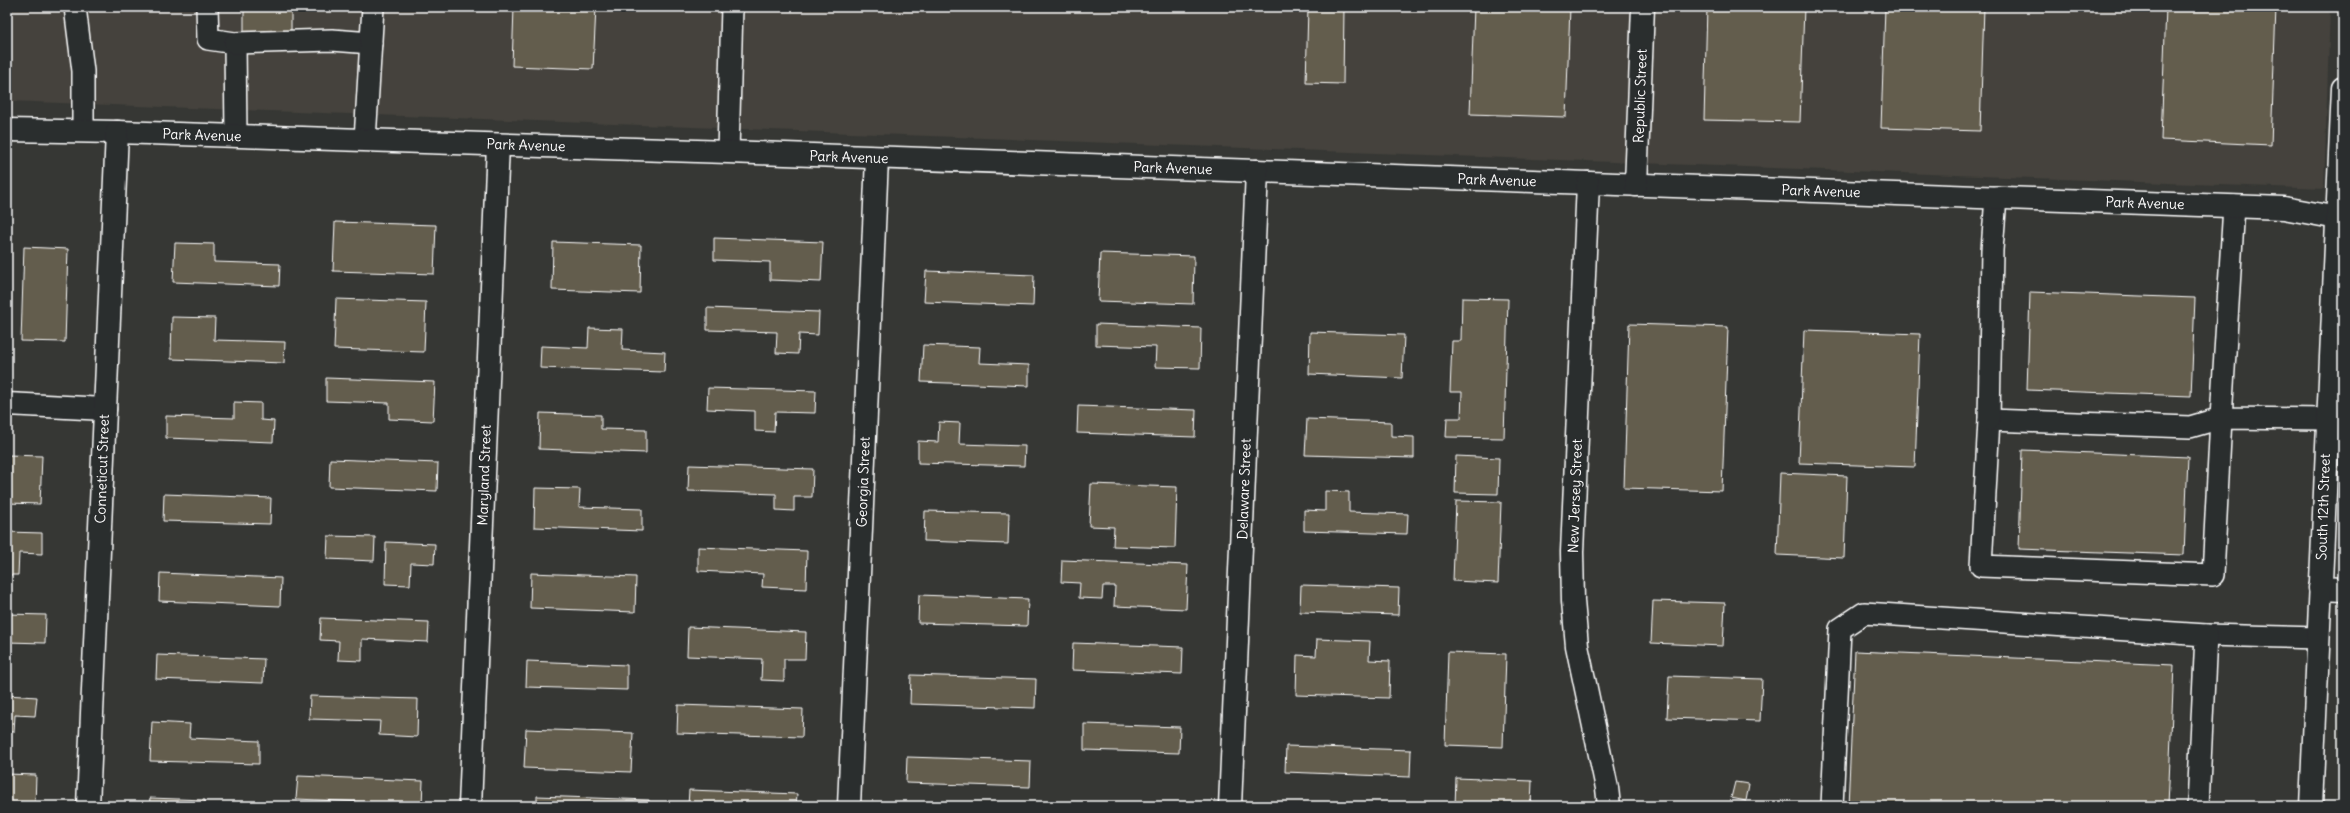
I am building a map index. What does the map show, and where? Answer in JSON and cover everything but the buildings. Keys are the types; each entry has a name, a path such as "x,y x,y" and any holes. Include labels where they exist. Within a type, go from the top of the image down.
{"street":[{"name":"Republic Street","path":"1636,185 1643,7"},
{"name":"South 12th Street","path":"2311,806 2327,419 2341,219 2343,88"},
{"name":"Park Avenue","path":"7,130 498,144 2234,206 2284,208 2341,219"},
{"name":"Conneticut Street","path":"88,806 118,132"},
{"name":"Maryland Street","path":"470,806 498,144"},
{"name":"Georgia Street","path":"849,806 877,158"},
{"name":"Delaware Street","path":"1230,806 1257,171"},
{"name":"New Jersey Street","path":"1588,183 1572,552 1573,601 1577,646 1607,788 1609,806"},
{"path":"7,404 105,409"},
{"path":"2320,588 2343,589"}],"lane":[{"path":"75,7 83,71 83,131"},
{"path":"207,7 208,39 235,43 332,40 371,43"},
{"path":"366,140 373,7"},
{"path":"728,152 732,7"},
{"path":"235,43 236,136"},
{"path":"1996,197 1992,250 1989,420 1981,566 2213,575 2234,206"},
{"path":"1989,420 2190,427 2221,418 2327,419"},
{"path":"1832,806 1840,629 1864,613 2206,635 2318,638"},
{"path":"2198,806 2206,635"}],"shaded area":[{"path":"7,7 2330,7 2324,189 7,101"}]}
